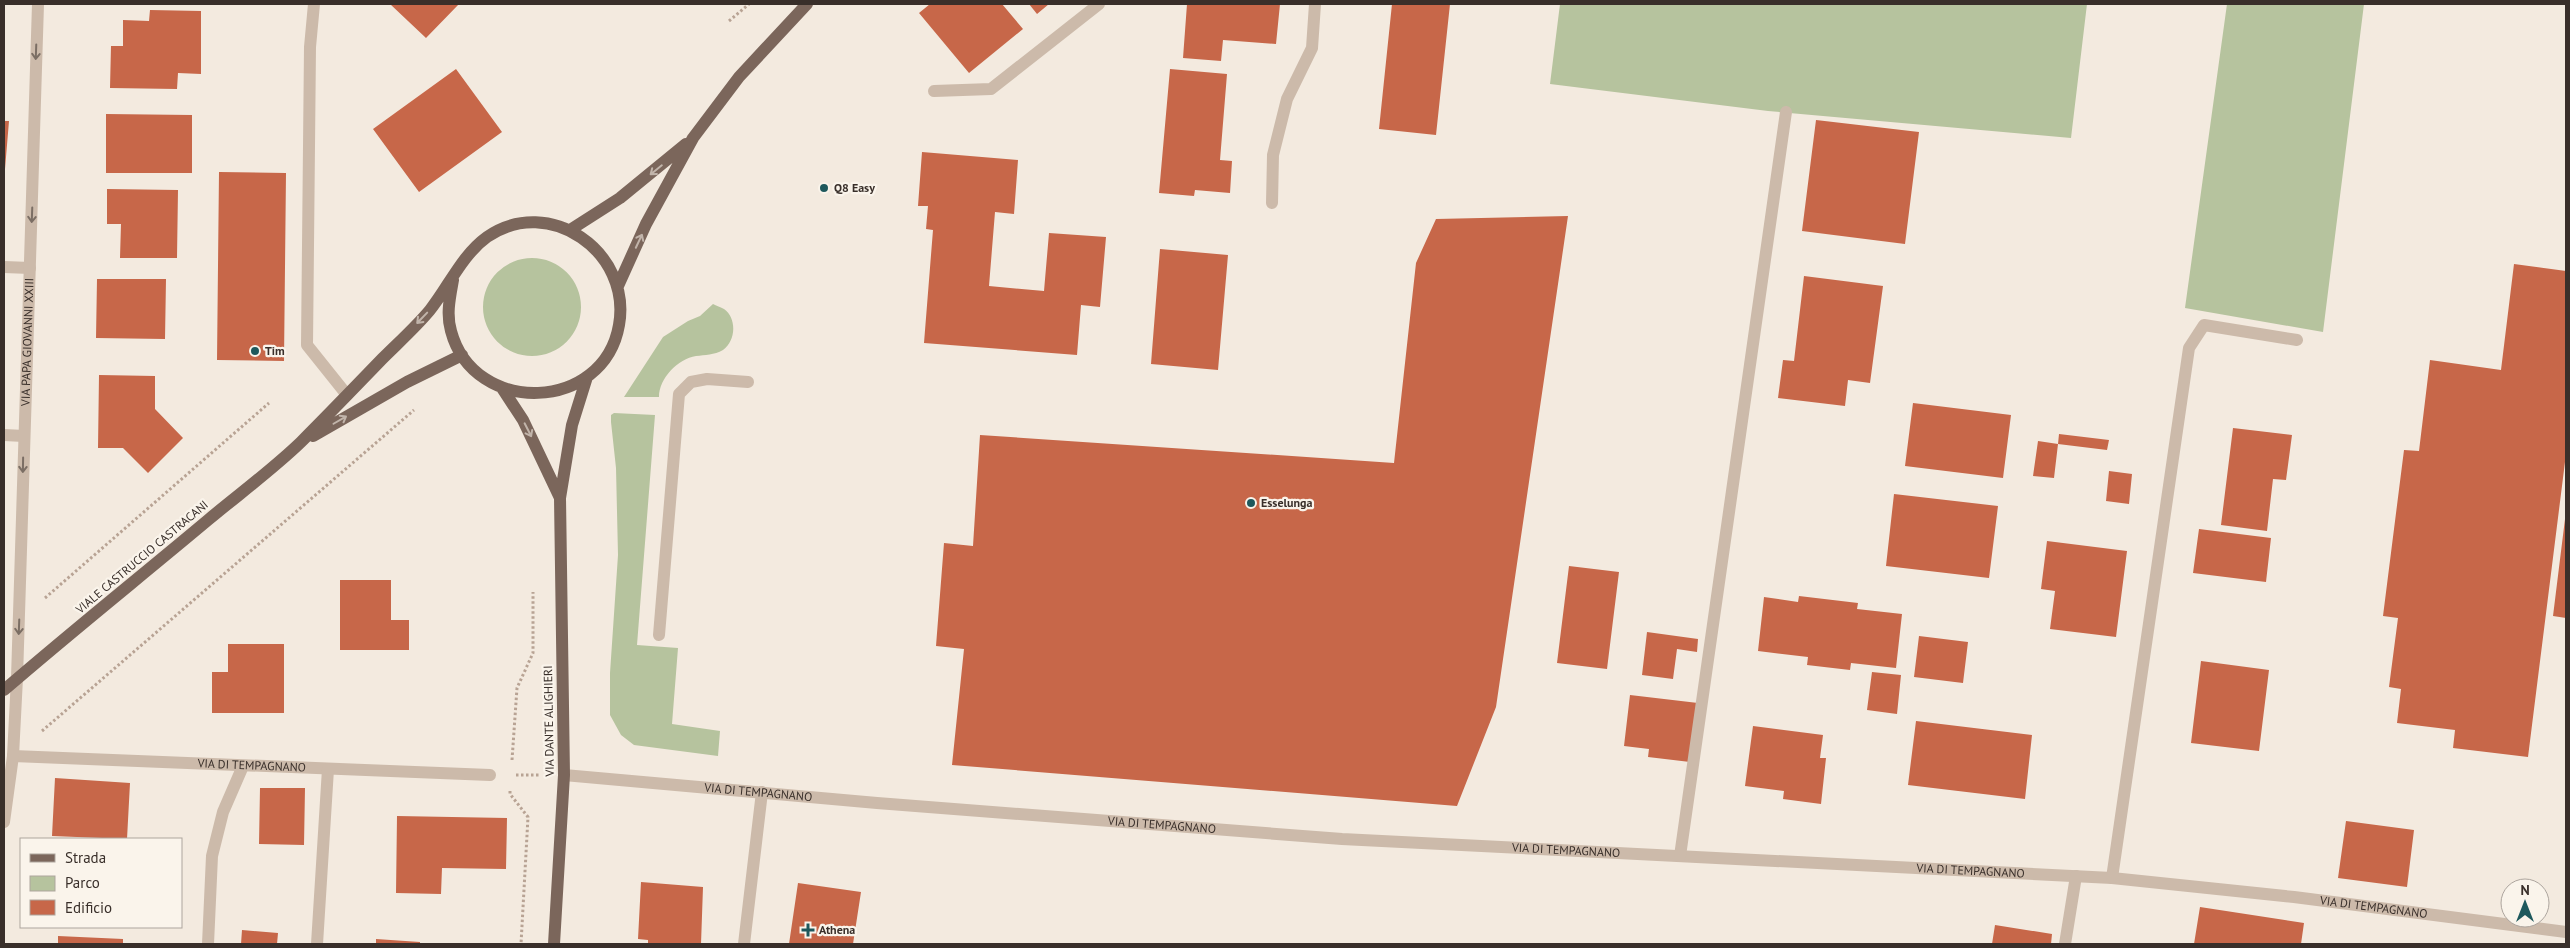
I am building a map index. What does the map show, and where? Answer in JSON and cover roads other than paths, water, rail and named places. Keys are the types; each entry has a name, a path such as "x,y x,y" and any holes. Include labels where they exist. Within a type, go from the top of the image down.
{"main road":[{"path":"618,286 646,224 693,138 739,77 806,4"},
{"path":"570,230 620,198 693,138"},
{"name":"VIALE CASTRUCCIO CASTRACANI","path":"4,690 298,445 428,312 453,280 467,255 488,236 514,225 543,223 570,230 591,244 602,256 618,286 621,307 619,328 608,355 587,377 561,391 531,395 502,388 480,375 462,355 451,332 448,306 453,280"},
{"name":"VIALE CASTRUCCIO CASTRACANI","path":"298,445 407,382 462,355"},
{"name":"VIA DANTE ALIGHIERI","path":"554,944 564,774 560,498 572,425 587,377"},
{"name":"VIA DANTE ALIGHIERI","path":"502,388 523,420 560,498"}],"street":[{"name":"VIA PAPA GIOVANNI XXIII","path":"4,822 13,756 20,620 38,4"},
{"path":"314,4 310,47 307,345 347,395"},
{"path":"934,91 991,88 1099,4"},
{"path":"1272,203 1273,155 1287,98 1312,48 1315,4"},
{"path":"1680,856 1786,112"},
{"path":"4,267 30,268"},
{"path":"2112,878 2190,348 2204,326 2297,340"},
{"path":"659,635 679,394 691,382 707,378 748,382"},
{"path":"4,436 24,436"},
{"name":"VIA DI TEMPAGNANO","path":"13,756 490,774"},
{"path":"208,944 212,856 223,812 242,766"},
{"path":"317,944 328,769"},
{"name":"VIA DI TEMPAGNANO","path":"564,774 877,803 1342,839 2112,878 2294,897 2566,932"},
{"path":"744,944 762,792"},
{"path":"2065,944 2076,876"}],"place":[{"name":"Q8 Easy","path":"824,188"},
{"name":"Tim","path":"255,351"},
{"name":"Esselunga","path":"1251,503"},
{"name":"Athena","path":"808,930"}]}
